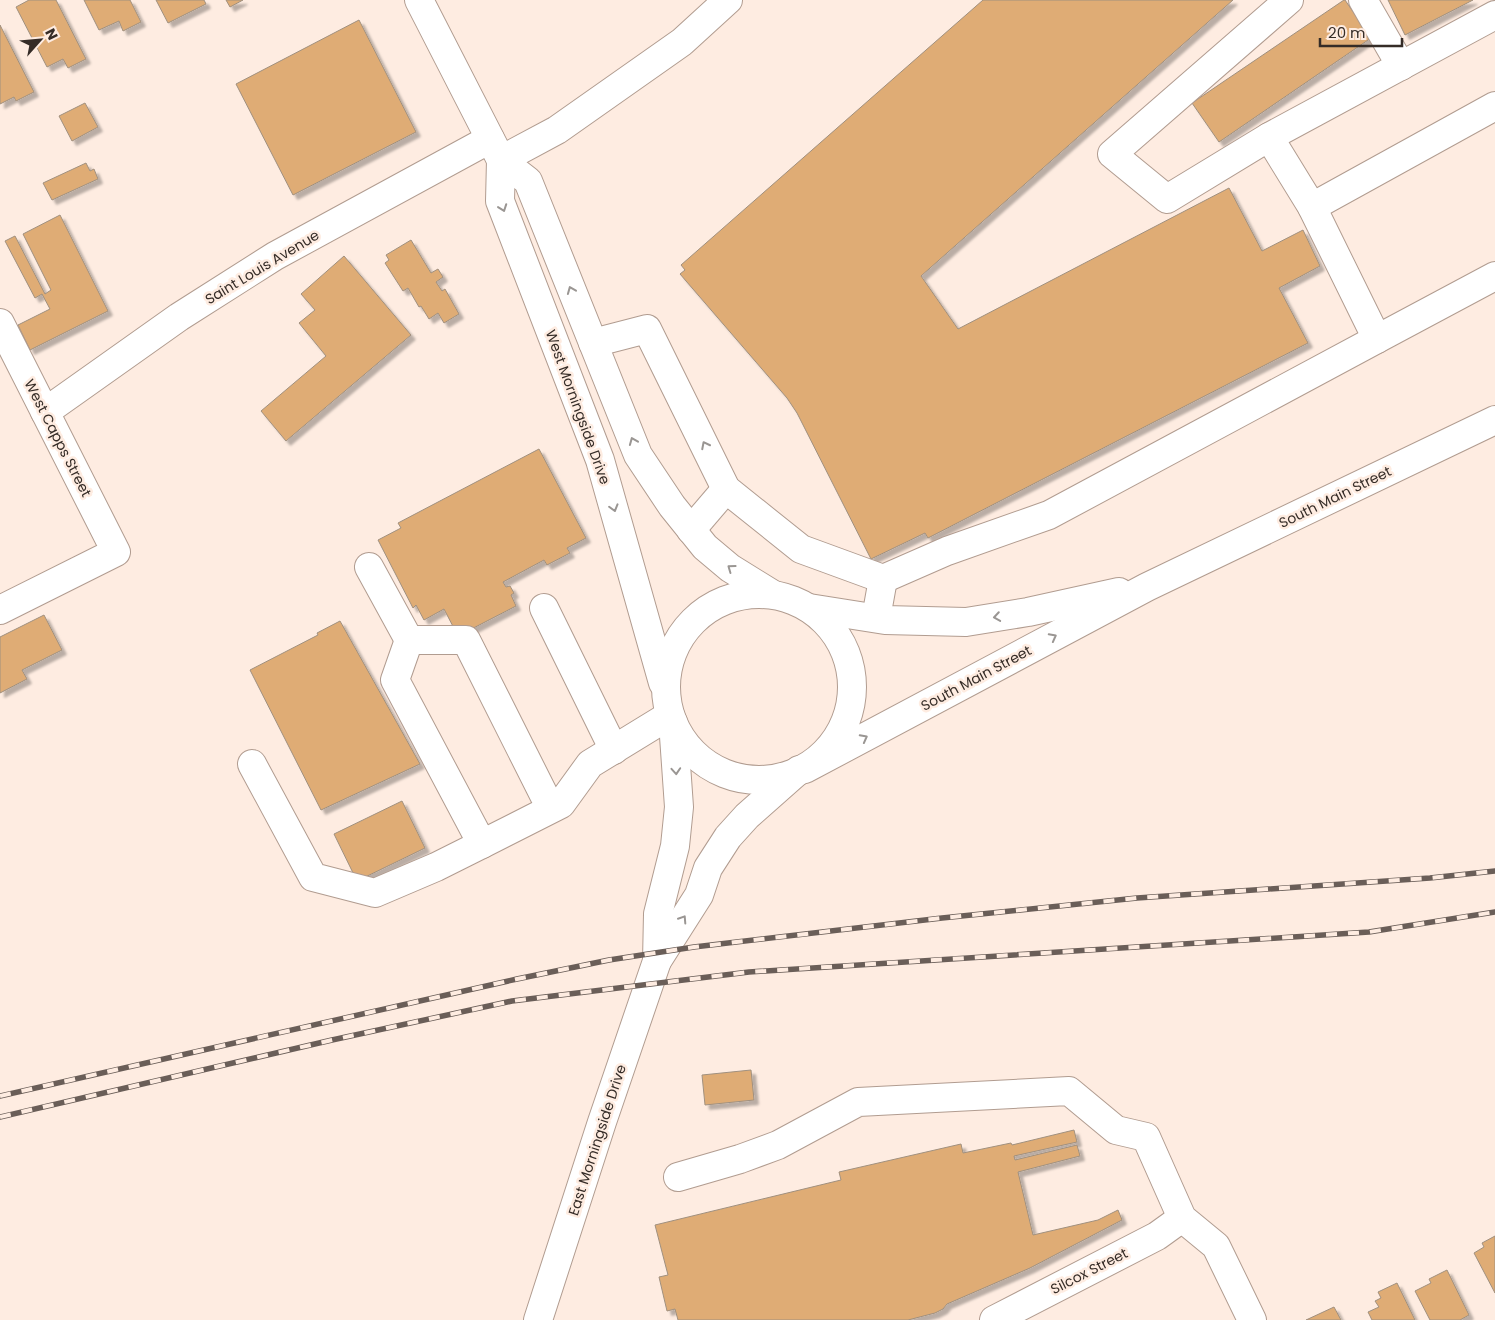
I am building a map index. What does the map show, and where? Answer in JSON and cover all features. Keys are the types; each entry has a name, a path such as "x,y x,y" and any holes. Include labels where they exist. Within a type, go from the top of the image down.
{"street":[{"name":"West Morningside Drive","path":"419,0 496,150 528,181 638,455 672,506 705,547 730,568 772,594"},
{"name":"Saint Louis Avenue","path":"45,412 179,317 275,256 496,150 557,130 675,47 728,0"},
{"path":"1289,0 1112,154 1167,199 1270,137 1495,15"},
{"path":"1363,0 1400,66"},
{"path":"1312,207 1495,106"},
{"path":"1270,137 1312,207 1377,339"},
{"name":"West Morningside Drive","path":"496,150 500,201 600,460 672,719"},
{"path":"594,344 647,329 726,489 801,549 883,579 947,550 1049,515 1495,276"},
{"name":"West Capps Street","path":"0,323 116,552 0,610"},
{"name":"South Main Street","path":"802,770 1147,587 1495,420"},
{"path":"691,530 726,489"},
{"path":"369,567 409,640 395,680 482,844"},
{"path":"876,618 883,579"},
{"name":"South Main Street","path":"809,608 876,618 966,622 1028,612 1147,587"},
{"path":"657,960 699,895 708,868 728,837 747,816 802,770 824,755 844,727 852,694 849,659 833,629 809,608 772,594 735,596 702,612 678,640 669,660 664,686"},
{"path":"544,608 614,750"},
{"path":"409,640 466,640 550,809"},
{"path":"672,719 681,737 703,761 731,776 763,780 802,770"},
{"path":"252,764 313,877 375,893 436,867 561,804 590,764 672,719"},
{"path":"657,960 658,914 675,846 679,807 672,719"},
{"name":"East Morningside Drive","path":"538,1320 657,960"},
{"path":"678,1177 740,1159 778,1145 858,1102 1069,1091 1116,1130 1146,1137 1182,1218 1216,1246 1252,1320"},
{"name":"Silcox Street","path":"994,1320 1157,1236 1182,1218"}],"building":[{"path":"29,0 56,0 86,59 68,68 63,59 47,67 16,7"},
{"path":"84,0 130,0 141,22 123,31 119,21 99,30"},
{"path":"156,0 204,0 206,4 168,23"},
{"path":"226,0 243,0 230,7"},
{"path":"983,0 1233,0 921,276 958,329 1229,188 1262,251 1303,230 1320,266 1279,288 1308,343 928,538 925,533 871,559 797,413 787,398 680,274 685,270 681,265"},
{"path":"1344,0 1371,38 1219,142 1192,103"},
{"path":"1388,0 1473,0 1405,35"},
{"path":"359,20 416,132 293,195 236,84"},
{"path":"0,25 34,92 16,101 14,97 0,104"},
{"path":"85,103 98,127 72,141 59,116"},
{"path":"86,163 90,171 94,169 98,179 52,200 43,183"},
{"path":"60,215 108,311 30,350 18,325 50,309 42,294 35,298 5,241 15,236 45,294 51,290 23,234"},
{"path":"411,240 431,273 438,269 443,277 436,282 442,291 445,289 459,314 444,323 438,313 429,319 421,306 419,307 408,288 403,291 385,263 389,260 386,255"},
{"path":"344,256 411,335 286,441 261,411 326,356 299,323 315,310 301,294"},
{"path":"539,449 586,538 567,548 570,553 547,565 544,560 503,582 506,587 510,586 514,593 511,595 516,606 458,636 444,609 424,620 416,605 413,608 378,540 401,528 398,523"},
{"path":"44,615 62,650 22,670 27,679 0,693 0,637"},
{"path":"340,621 420,764 321,810 250,670 318,635 317,633"},
{"path":"402,801 425,848 357,881 334,834"},
{"path":"751,1070 754,1100 705,1105 702,1075"},
{"path":"1074,1130 1077,1142 1014,1156 1015,1160 1077,1145 1080,1156 1018,1172 1033,1235 1098,1220 1118,1210 1122,1220 1030,1268 947,1304 943,1309 935,1313 908,1320 678,1320 675,1309 667,1311 659,1277 668,1275 655,1225 841,1180 839,1172 961,1144 963,1153 1011,1143 1012,1145"},
{"path":"1495,1236 1495,1293 1474,1253 1484,1247 1482,1243"},
{"path":"1447,1270 1469,1315 1460,1320 1430,1320 1415,1291 1431,1283 1429,1279"},
{"path":"1397,1283 1415,1320 1372,1320 1368,1312 1379,1307 1375,1301 1381,1298 1378,1292"},
{"path":"1334,1307 1341,1320 1306,1320"}],"railway":[{"path":"0,1096 517,979 609,960 694,947 942,918 1137,898 1430,878 1495,871"},
{"path":"0,1117 332,1040 512,1001 749,972 1369,932 1495,912"}]}
